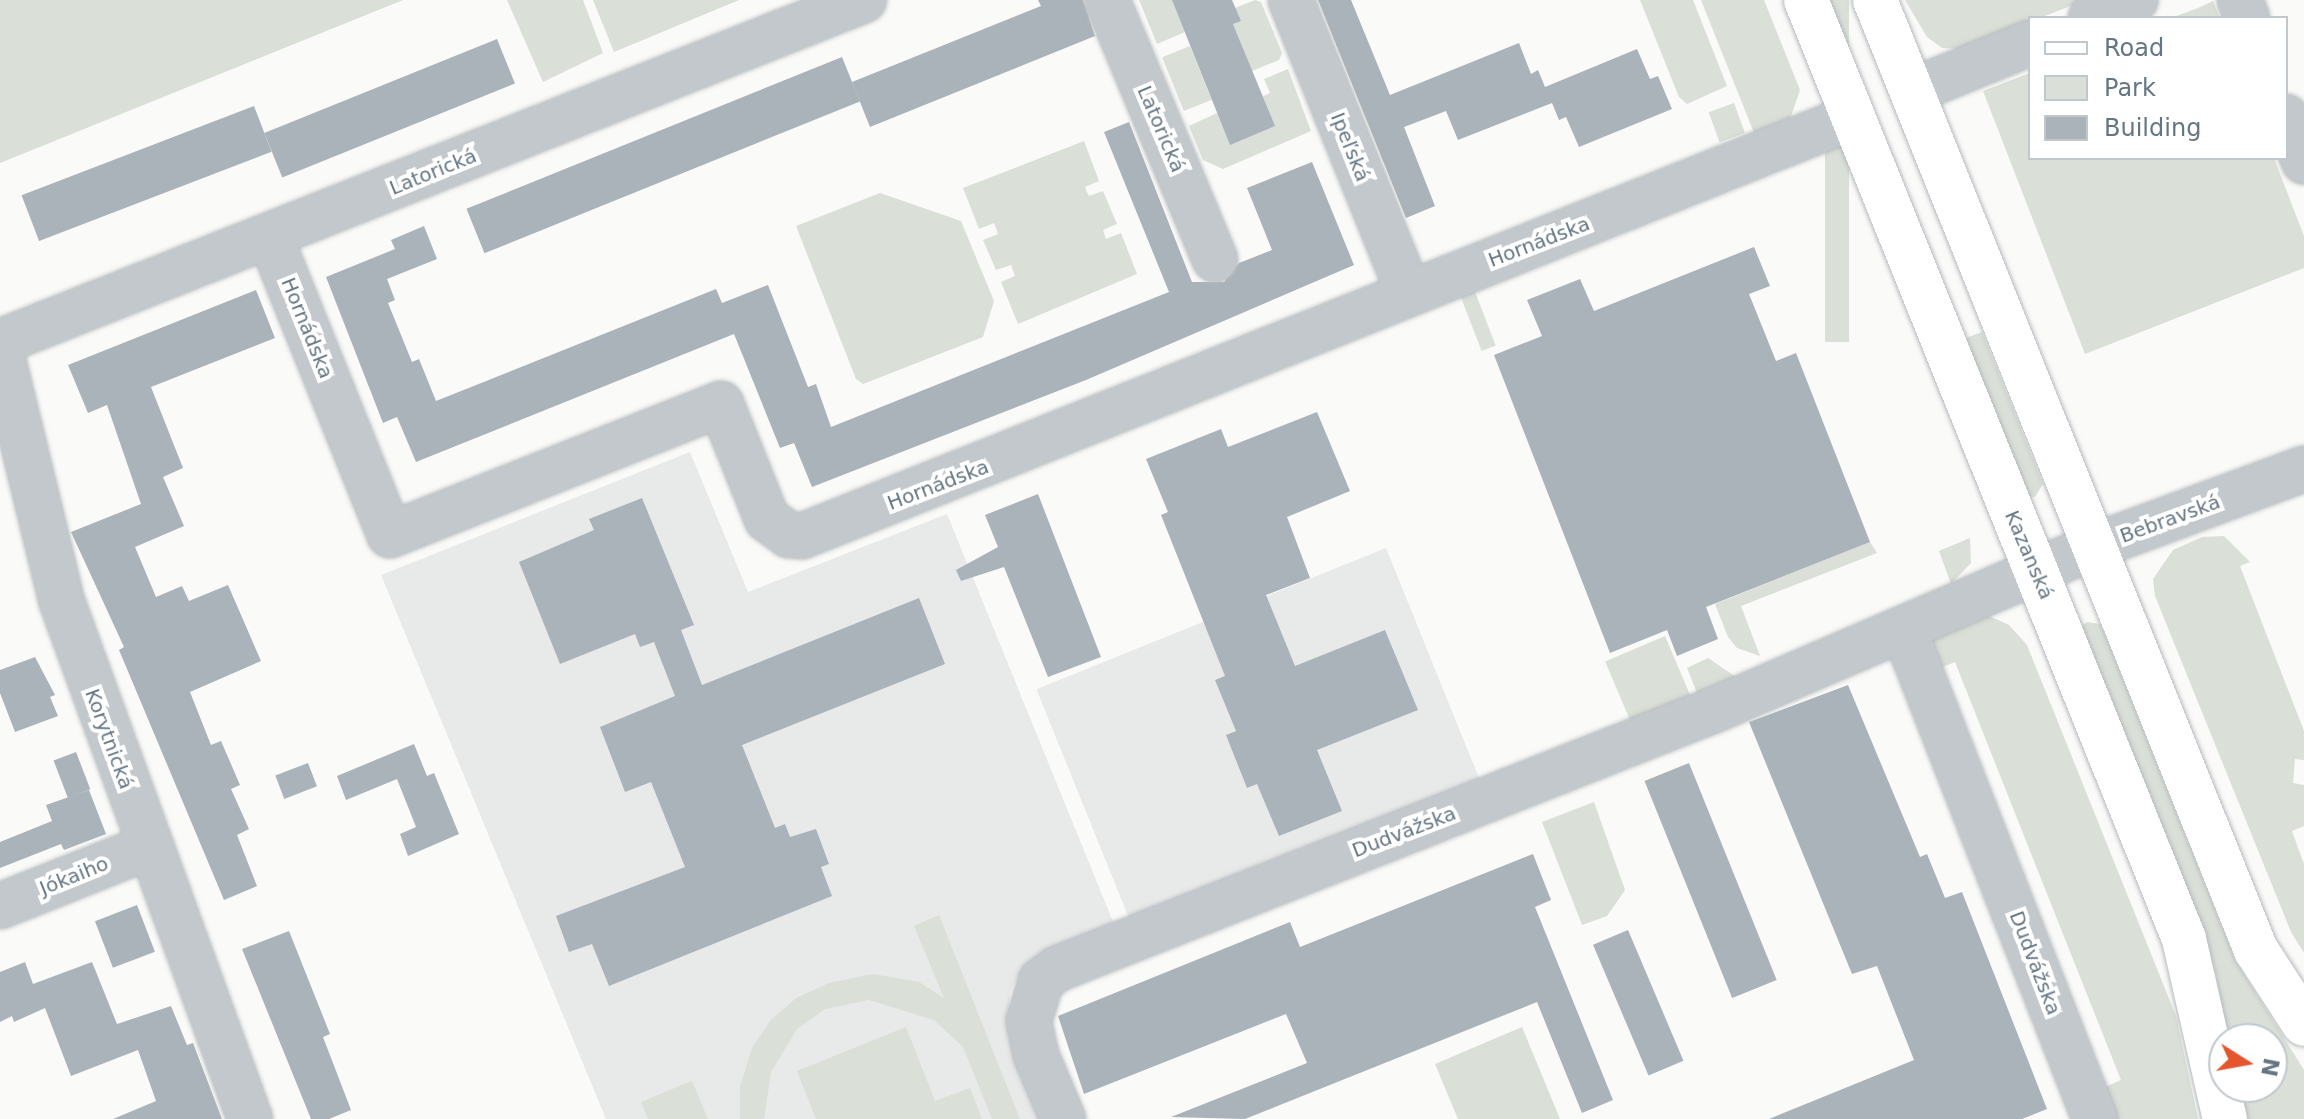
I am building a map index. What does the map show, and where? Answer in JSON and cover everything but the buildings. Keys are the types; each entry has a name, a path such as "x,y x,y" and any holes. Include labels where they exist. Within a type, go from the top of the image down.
{"main road":[{"name":"Kazanská","path":"1806,0 2184,939 2225,1119"},
{"path":"1875,0 2098,545 2256,950 2304,1024"}],"street":[{"name":"Latorická","path":"0,342 864,0"},
{"name":"Latorická","path":"1107,0 1215,259"},
{"name":"Ipeľská","path":"1291,0 1409,293"},
{"path":"2096,16 2135,0"},
{"path":"1912,91 2028,44"},
{"name":"Hornádska","path":"270,237 390,535 721,404 767,519 789,535 802,536 1853,117"},
{"path":"2288,122 2304,161"},
{"name":"Korytnická","path":"0,348 8,428 61,599 148,847 250,1119"},
{"name":"Bebravská","path":"2036,571 2304,469"},
{"name":"Dudvážska","path":"1063,1119 1030,1033 1035,992 1048,974 1904,630 2036,571"},
{"name":"Dudvážska","path":"1904,630 2095,1119"},
{"name":"Jókaiho","path":"0,906 148,847"}],"shaded area":[{"path":"690,452 748,592 947,514 1116,929 1023,967 1010,992 1008,1023 1044,1119 606,1119 381,575"},
{"path":"1386,548 1479,779 1130,920 1036,689"}],"green space":[{"path":"0,0 403,0 0,163"},
{"path":"507,0 583,0 603,53 543,82"},
{"path":"593,0 739,0 614,52"},
{"path":"1139,0 1172,0 1185,32 1157,44"},
{"path":"1255,0 1261,2 1282,53 1279,60 1252,71 1233,24 1235,8"},
{"path":"1640,0 1693,0 1727,86 1687,104 1679,97"},
{"path":"1701,0 1764,0 1800,90 1789,122 1756,138"},
{"path":"1825,0 1849,0 1849,342 1825,342"},
{"path":"1905,0 2086,0 2045,16 2028,16 2028,23 1960,49 1942,48 1927,37"},
{"path":"2213,1 2219,16 2176,16"},
{"path":"1190,46 1212,100 1184,111 1162,57"},
{"path":"1288,69 1311,131 1223,169 1203,160 1189,126 1217,113 1230,144 1274,126 1263,96 1270,93 1264,79"},
{"path":"2028,74 2028,160 2275,160 2304,236 2304,268 2085,354 1983,91"},
{"path":"1734,103 1745,133 1720,142 1709,112"},
{"path":"1084,141 1099,181 1085,187 1089,196 1103,191 1117,224 1103,230 1106,239 1121,233 1137,274 1018,324 1001,282 1015,276 1011,265 996,270 983,240 998,234 994,223 979,229 963,188"},
{"path":"880,193 961,221 994,301 983,337 863,384 856,379 796,226"},
{"path":"1472,284 1496,346 1482,351 1458,289"},
{"path":"1982,332 2043,484 2035,497 2029,497 1960,340"},
{"path":"2224,536 2250,562 2240,566 2304,731 2304,760 2295,759 2293,783 2304,785 2304,826 2292,831 2304,864 2304,953 2291,932 2155,596 2153,579 2173,550 2202,537"},
{"path":"1970,538 1971,563 1951,584 1939,551"},
{"path":"1870,542 1877,553 1741,606 1760,656 1737,648 1728,637 1715,604"},
{"path":"1987,615 2009,625 2027,645 2176,1016 2198,1119 2109,1119 2103,1088 2121,1080 1955,662 1933,671 1933,639"},
{"path":"2087,622 2100,624 2104,632 2235,960 2275,1023 2224,1023 2216,975 2085,645 2082,626"},
{"path":"1665,636 1690,696 1631,721 1605,661"},
{"path":"1708,658 1736,677 1697,693 1687,668"},
{"path":"1594,802 1625,890 1607,916 1582,925 1542,822"},
{"path":"939,915 1020,1119 992,1119 963,1047 934,1020 869,1000 825,1009 797,1029 771,1072 764,1119 740,1119 740,1087 752,1048 770,1021 796,998 829,983 873,974 919,982 944,998 914,926"},
{"path":"906,1027 935,1101 970,1088 982,1119 816,1119 797,1071"},
{"path":"1522,1027 1560,1119 1458,1119 1435,1064"},
{"path":"2288,1044 2304,1070 2304,1119 2241,1119 2238,1103 2288,1103"},
{"path":"692,1081 708,1119 648,1119 641,1102"}]}
